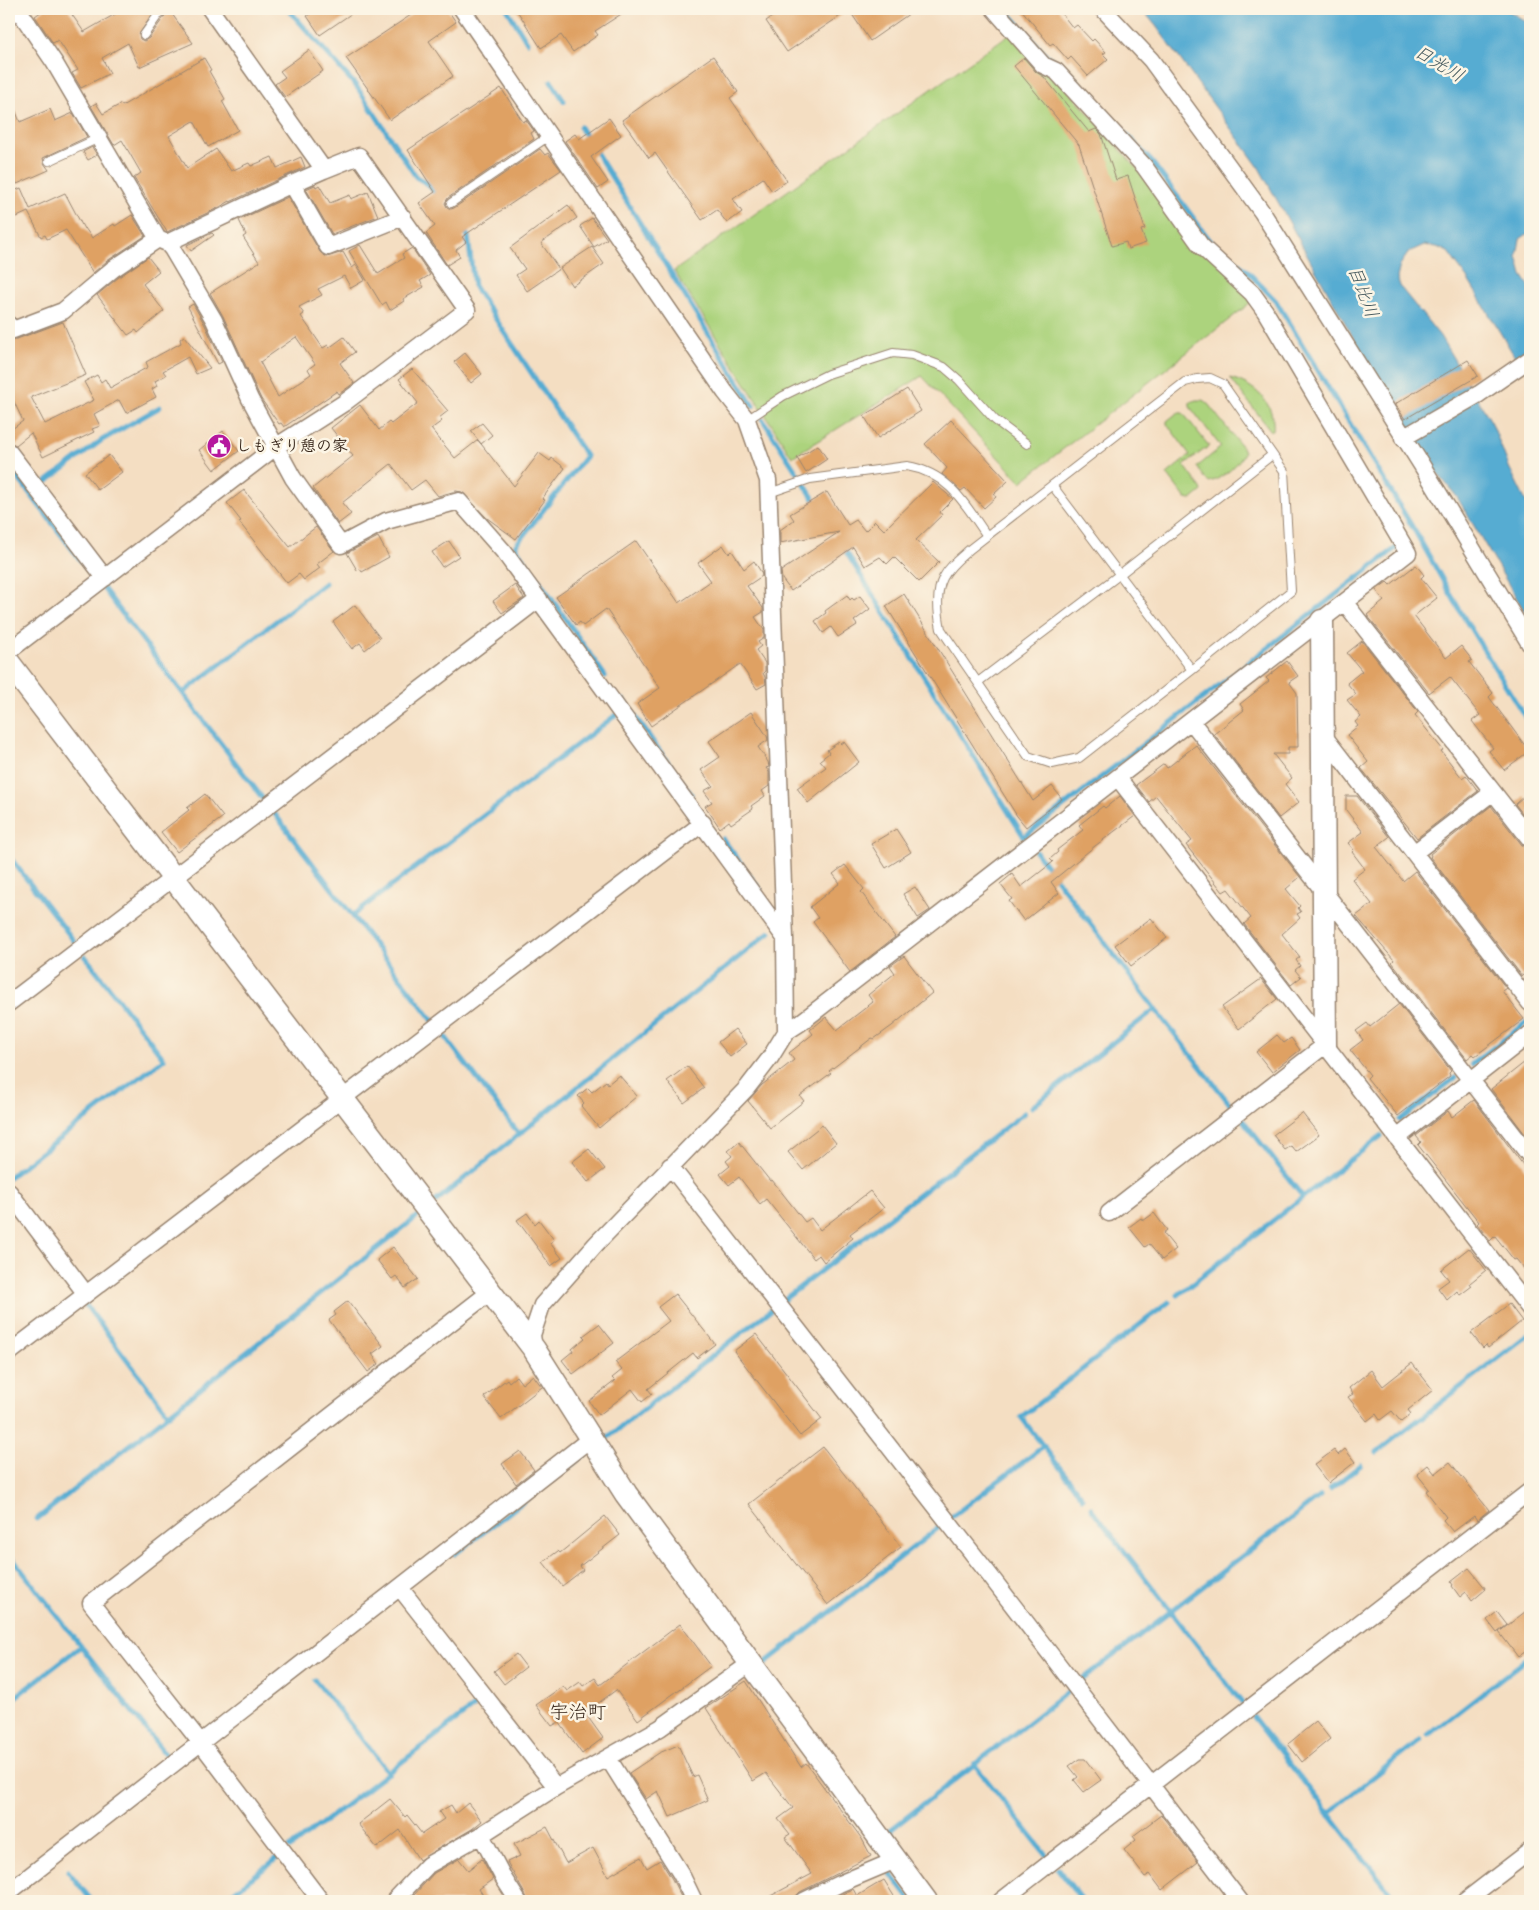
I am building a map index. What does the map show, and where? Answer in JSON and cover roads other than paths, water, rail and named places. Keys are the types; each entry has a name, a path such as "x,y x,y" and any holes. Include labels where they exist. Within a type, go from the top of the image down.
{"street":[{"path":"9,12 12,9"},
{"path":"18,9 54,62 99,138 214,320 250,399 293,478 341,545 386,521 459,501 504,552 785,938"},
{"path":"210,9 324,170"},
{"path":"462,9 725,392 748,420 768,480 785,938 786,1032"},
{"path":"534,1349 532,1335 542,1305 596,1244 747,1088 770,1058 786,1032 1408,553 1265,311 1252,293 1200,246 1144,166 1056,71 1043,65 994,9"},
{"path":"1103,9 1151,60 1262,212 1404,438 1530,644"},
{"path":"9,325 13,330 63,311 113,268 163,241 358,156 467,310 344,403 276,446 9,651"},
{"path":"292,184 328,247 403,217"},
{"path":"1404,438 1479,394 1530,360"},
{"path":"9,452 105,578"},
{"path":"9,1003 539,599"},
{"path":"1345,603 1530,839"},
{"path":"1322,620 1325,1044"},
{"path":"9,663 534,1349 626,1494 926,1901"},
{"path":"1191,722 1530,1156"},
{"path":"1322,735 1530,1003"},
{"path":"1118,778 1530,1310"},
{"path":"1414,854 1493,792"},
{"path":"9,1353 703,823"},
{"path":"1397,1138 1530,1034"},
{"path":"1109,1213 1325,1044"},
{"path":"670,1166 991,1577 1240,1901"},
{"path":"9,1192 86,1294"},
{"path":"322,1901 91,1603 490,1292"},
{"path":"9,1892 204,1747 403,1592 590,1439"},
{"path":"1002,1901 1530,1491"},
{"path":"403,1592 556,1787"},
{"path":"394,1901 428,1865 481,1835 556,1787 660,1728 751,1663"},
{"path":"608,1758 680,1874 694,1901"},
{"path":"481,1835 518,1901"},
{"path":"1465,1901 1530,1851"},
{"path":"805,1901 839,1884 896,1860"}],"lane":[{"path":"144,35 164,9"},
{"path":"452,203 549,136"},
{"path":"49,161 99,138"},
{"path":"748,420 783,396 828,374 893,353 912,354 944,367 959,380 995,420 1027,444"},
{"path":"1210,378 1223,384 1284,471 1291,591 1078,758 1052,764 1028,756 941,628 939,617 939,597 943,578 955,563 986,536 1052,485 1184,382 1210,378"},
{"path":"978,682 1272,455"},
{"path":"769,493 810,478 907,466 947,483 961,498 986,536"},
{"path":"1052,485 1192,670"}],"water":[{"path":"1142,9 1506,9 1530,24 1530,232 1520,239 1517,256 1522,275 1530,287 1530,346 1515,357 1467,278 1448,252 1437,247 1424,245 1409,252 1400,265 1397,278 1401,288 1440,336 1492,423 1509,467 1530,510 1530,621 1457,497 1425,458 1390,404 1258,166"}],"waterway":[{"path":"288,9 357,87 416,177 428,184 438,197"},
{"path":"507,9 527,42"},
{"path":"1005,9 1047,56 1064,67 1151,161 1212,243 1246,270 1276,301 1530,725"},
{"path":"551,81 564,101"},
{"path":"580,127 588,140"},
{"path":"593,147 753,406"},
{"path":"463,230 468,236 474,286 586,456 515,546 605,676"},
{"path":"42,485 102,440 160,407"},
{"path":"763,420 817,504"},
{"path":"9,466 94,578"},
{"path":"843,547 1024,837 1396,548"},
{"path":"183,693 325,583"},
{"path":"103,588 263,799"},
{"path":"623,700 691,794"},
{"path":"353,915 616,715"},
{"path":"274,813 433,1021"},
{"path":"723,839 760,890"},
{"path":"1032,1107 1155,1009 1036,852"},
{"path":"9,856 74,941"},
{"path":"435,1202 770,932"},
{"path":"9,1177 164,1059 85,956"},
{"path":"1155,1009 1233,1108"},
{"path":"1472,1064 1528,1021"},
{"path":"443,1034 519,1134"},
{"path":"1400,1120 1455,1078"},
{"path":"782,1301 1024,1113"},
{"path":"1242,1119 1303,1197"},
{"path":"1178,1295 1381,1136"},
{"path":"37,1519 419,1215"},
{"path":"1083,1498 1021,1417 1169,1302"},
{"path":"85,1304 169,1415"},
{"path":"602,1442 771,1310"},
{"path":"1377,1452 1530,1333"},
{"path":"950,1518 1044,1446"},
{"path":"455,1554 588,1452"},
{"path":"1330,1489 1361,1465"},
{"path":"1078,1683 1320,1496"},
{"path":"1091,1508 1242,1703"},
{"path":"765,1663 942,1525"},
{"path":"9,1554 169,1759"},
{"path":"9,1702 81,1646"},
{"path":"1428,1735 1530,1656"},
{"path":"315,1680 389,1773"},
{"path":"900,1849 902,1848 889,1831 1070,1690"},
{"path":"290,1848 480,1702"},
{"path":"1253,1717 1397,1901"},
{"path":"1328,1813 1420,1740"},
{"path":"974,1764 1047,1856"},
{"path":"222,1901 280,1856"},
{"path":"1058,1869 1083,1901"},
{"path":"68,1871 92,1901"},
{"path":"891,1874 911,1901"}],"place":[{"name":"しもぎり憩の家","path":"219,446"}],"district":[{"name":"宇治町","path":"578,1712"}],"water label":[{"name":"日光川","path":"1439,64"},
{"name":"目比川","path":"1363,292"}]}
